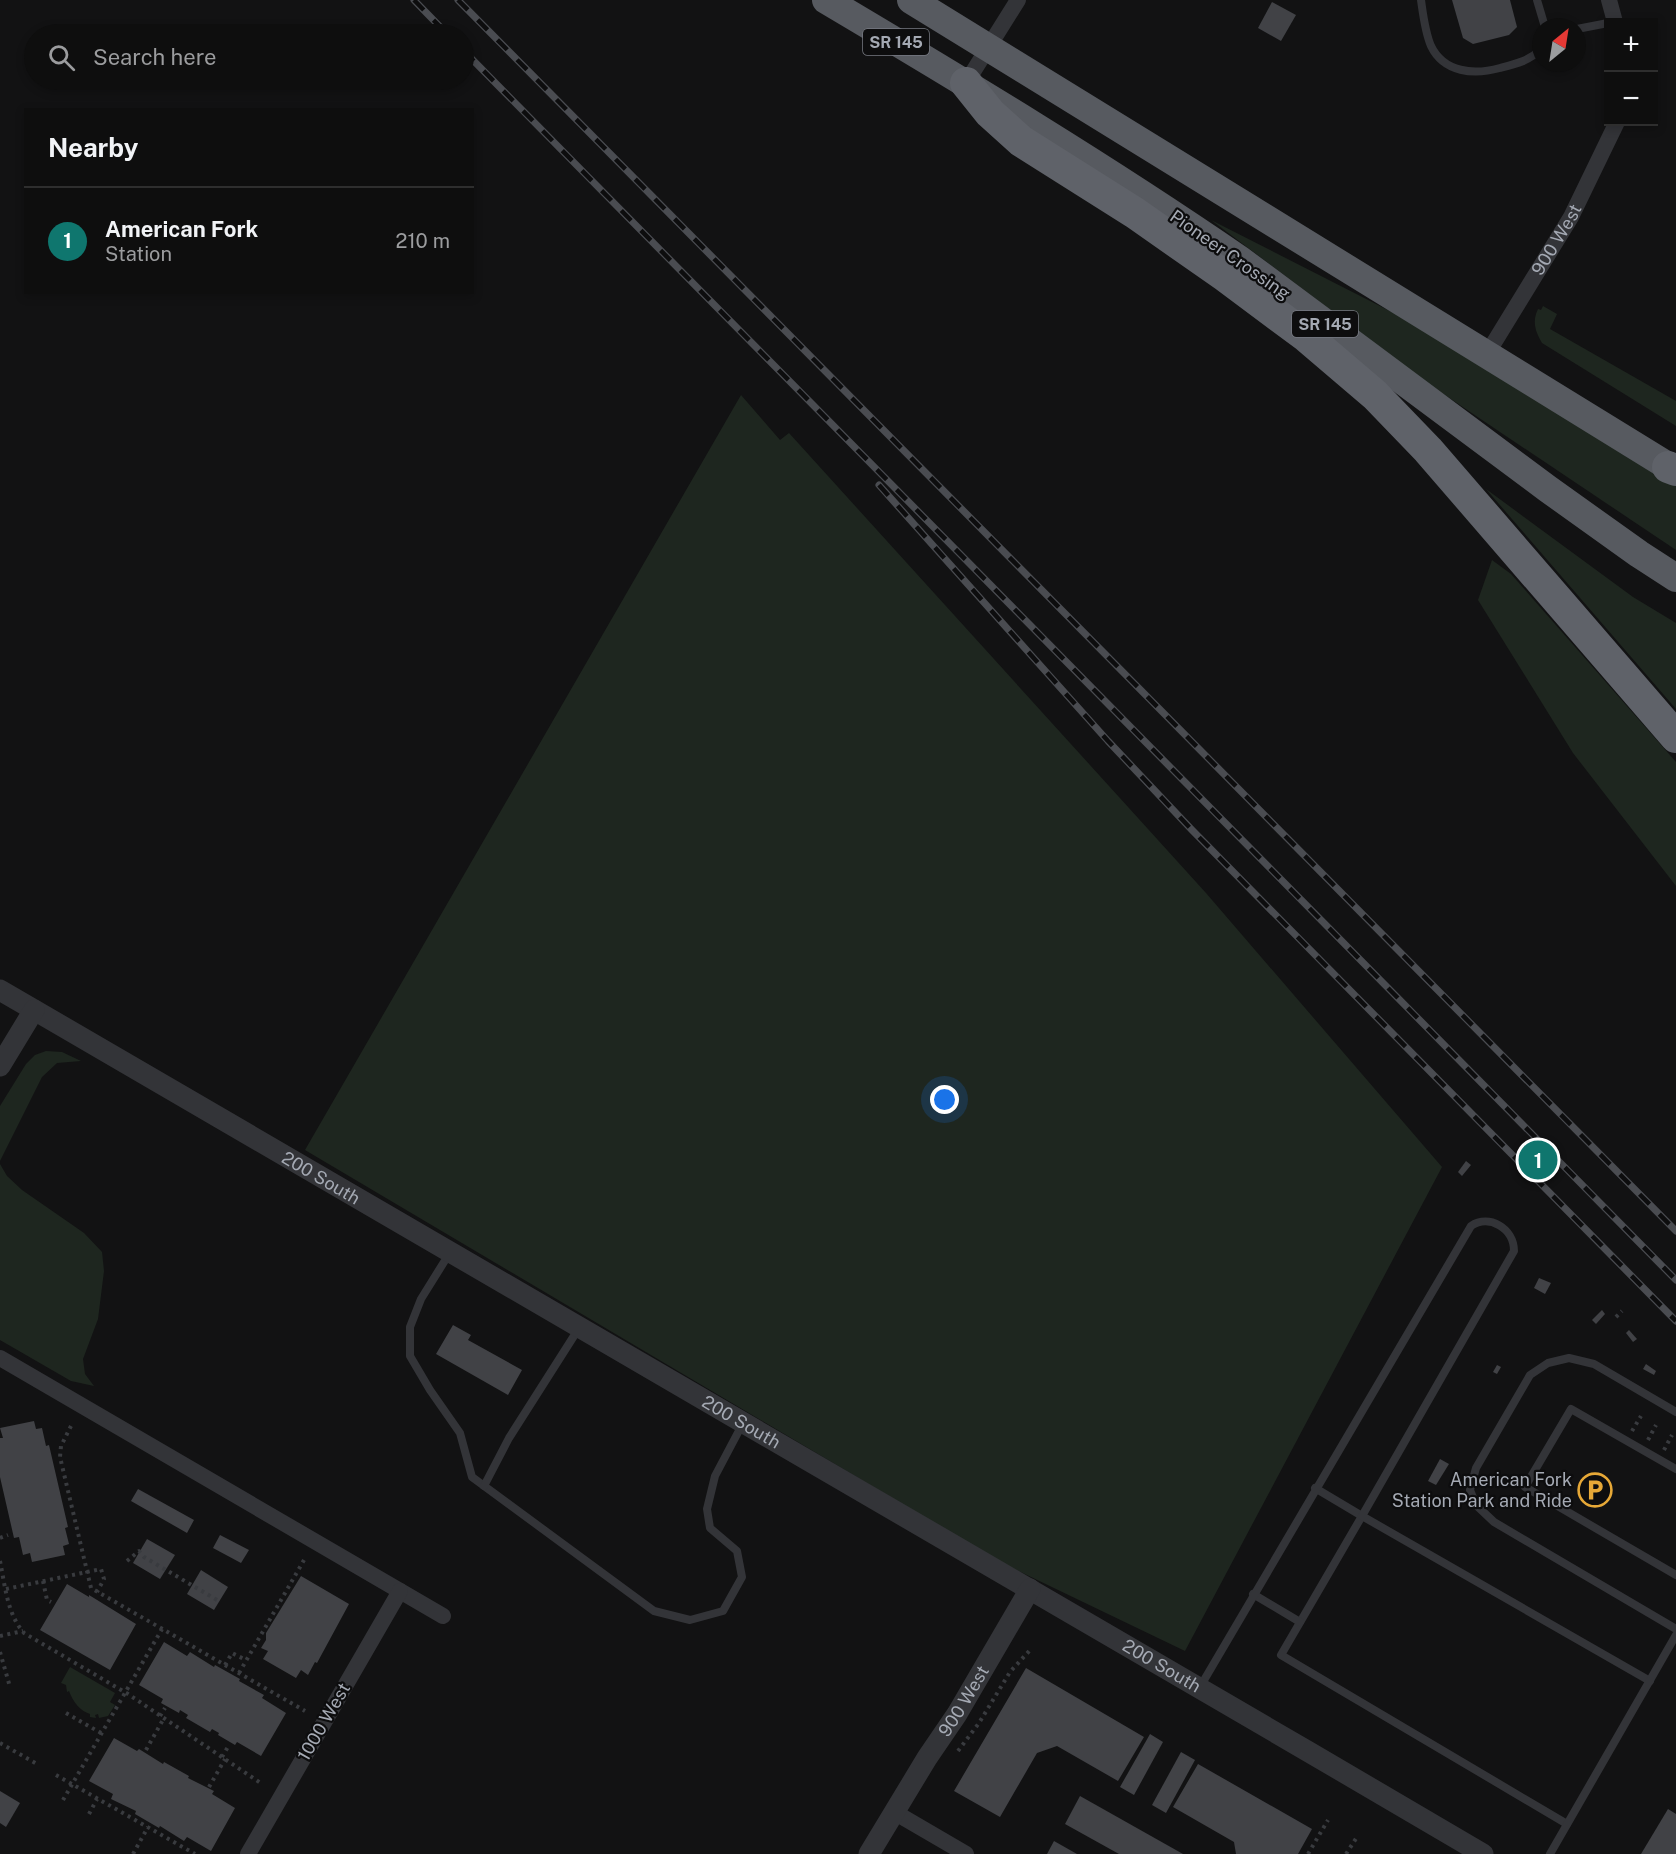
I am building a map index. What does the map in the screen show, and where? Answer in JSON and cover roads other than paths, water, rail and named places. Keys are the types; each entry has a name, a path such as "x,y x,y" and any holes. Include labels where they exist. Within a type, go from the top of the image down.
{"highway":[{"name":"Pioneer Crossing","path":"826,0 966,83 1138,191 1239,259 1558,496 1676,578"},
{"name":"SR 145","path":"911,0 1673,469"},
{"path":"966,83 990,113 1021,141 1135,213 1226,276 1307,337 1375,395 1428,450 1676,737"}],"street":[{"path":"966,83 1018,0"},
{"path":"1609,0 1611,18"},
{"name":"900 West","path":"1487,354 1571,217 1615,126"},
{"name":"200 South","path":"0,990 449,1253 1200,1687 1483,1854"},
{"path":"0,1066 34,1010"},
{"path":"0,1358 443,1616"},
{"name":"900 West","path":"869,1854 957,1714 1030,1589"},
{"name":"1000 West","path":"248,1854 400,1591"},
{"path":"894,1812 966,1854"}],"lane":[{"path":"1421,0 1431,46 1452,68 1468,72 1489,71 1525,62 1532,56"},
{"path":"1537,0 1542,18"},
{"path":"1586,27 1604,24"},
{"path":"1200,1687 1252,1594 1471,1226 1478,1221 1487,1220 1496,1223 1509,1234 1514,1244 1511,1257 1281,1655 1567,1824"},
{"path":"449,1253 421,1299 410,1327 411,1356 430,1390 460,1433 472,1477 654,1611 690,1620 723,1611 742,1577 737,1551 710,1528 707,1509 715,1476 744,1422"},
{"path":"484,1486 509,1438 579,1328"},
{"path":"1676,1412 1594,1364 1569,1358 1548,1363 1530,1375 1476,1468 1470,1490 1476,1505 1494,1522 1676,1629"},
{"path":"1676,1469 1571,1409 1525,1487 1676,1575"},
{"path":"1315,1488 1650,1681"},
{"path":"1252,1594 1300,1622"},
{"path":"1550,1854 1676,1635"}],"railway":[{"path":"414,0 437,24"},
{"path":"458,0 1676,1231"},
{"path":"474,61 1676,1280"},
{"path":"879,485 1108,741 1192,830 1676,1321"}],"place":[{"name":"American Fork","path":"1538,1160"},
{"name":"American Fork Station Park and Ride","path":"1595,1490"}]}
